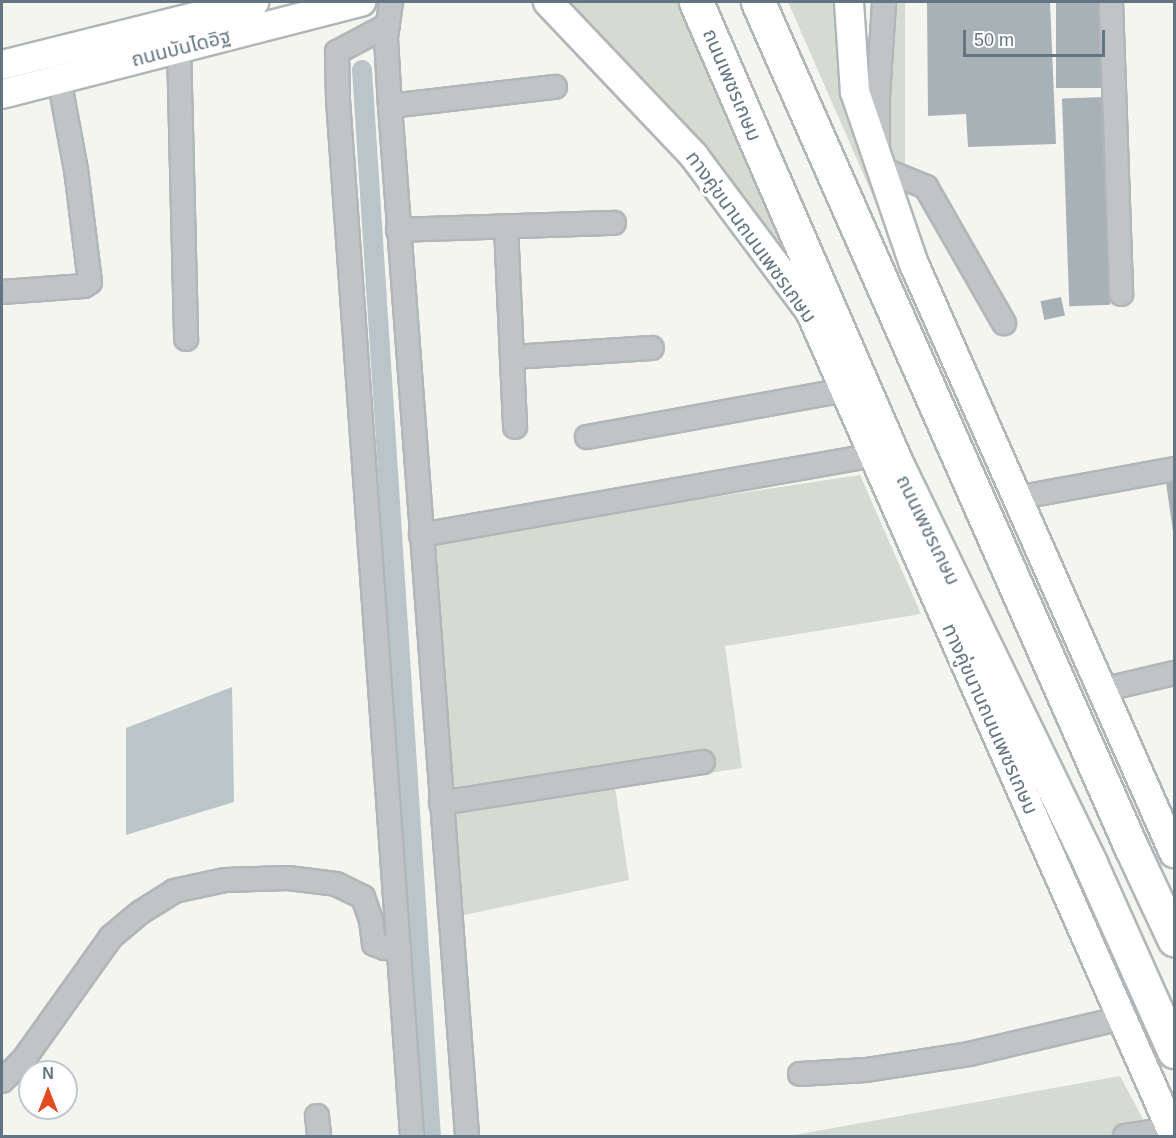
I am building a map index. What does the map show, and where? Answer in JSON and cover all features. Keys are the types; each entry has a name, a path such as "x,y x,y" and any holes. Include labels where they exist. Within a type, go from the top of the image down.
{"highway":[{"name":"ถนนเพชรเกษม","path":"696,2 896,463 1090,863 1174,1051"},
{"path":"758,2 1126,836 1174,939"}],"main road":[{"name":"ถนนบันไดอิฐ","path":"2,94 361,2"},
{"name":"ทางคู่ขนานถนนเพชรเกษม","path":"548,2 701,165 810,311 1173,1132"},
{"path":"849,2 855,92 914,264 1174,853"},
{"name":"ถนนบันไดอิฐ","path":"2,65 239,3"}],"street":[{"path":"391,2 388,26 390,106 398,230 466,1137"},
{"path":"884,2 878,96 880,163 926,187 1004,323"},
{"path":"1111,2 1121,294"},
{"path":"237,34 239,3"},
{"path":"388,26 337,52 337,61 412,1137"},
{"path":"179,47 186,339"},
{"path":"2,292 84,286 90,282 76,170 59,78"},
{"path":"390,106 555,87"},
{"path":"398,230 614,223"},
{"path":"506,227 515,427"},
{"path":"512,357 652,348"},
{"path":"587,437 845,390"},
{"path":"421,535 874,456"},
{"path":"1016,498 1174,469"},
{"path":"1102,690 1174,673"},
{"path":"441,803 704,762"},
{"path":"2,1081 24,1059 111,937 141,912 174,891 225,880 288,878 336,884 363,897 371,920 374,944 385,948 399,946"},
{"path":"800,1074 866,1070 969,1054 1122,1018"},
{"path":"1125,1137 1173,1132"}],"shaded area":[{"path":"563,2 684,2 833,332 743,198 671,112"},
{"path":"788,2 836,2 840,74 876,203"},
{"path":"890,2 905,2 905,163 895,164 884,148"},
{"path":"860,475 921,614 725,646 742,768 615,787 629,880 460,916 434,539"},
{"path":"232,687 234,802 126,835 126,728"},
{"path":"1120,1076 1152,1136 789,1136"}],"building":[{"path":"927,2 1050,2 1056,144 968,147 966,114 928,116"},
{"path":"1056,2 1101,2 1101,88 1056,88"},
{"path":"1103,97 1110,305 1069,306 1062,98"},
{"path":"1061,297 1065,316 1044,320 1040,301"},
{"path":"1174,474 1174,532 1173,532 1165,475"}],"waterway":[{"path":"362,70 431,1136"}]}
